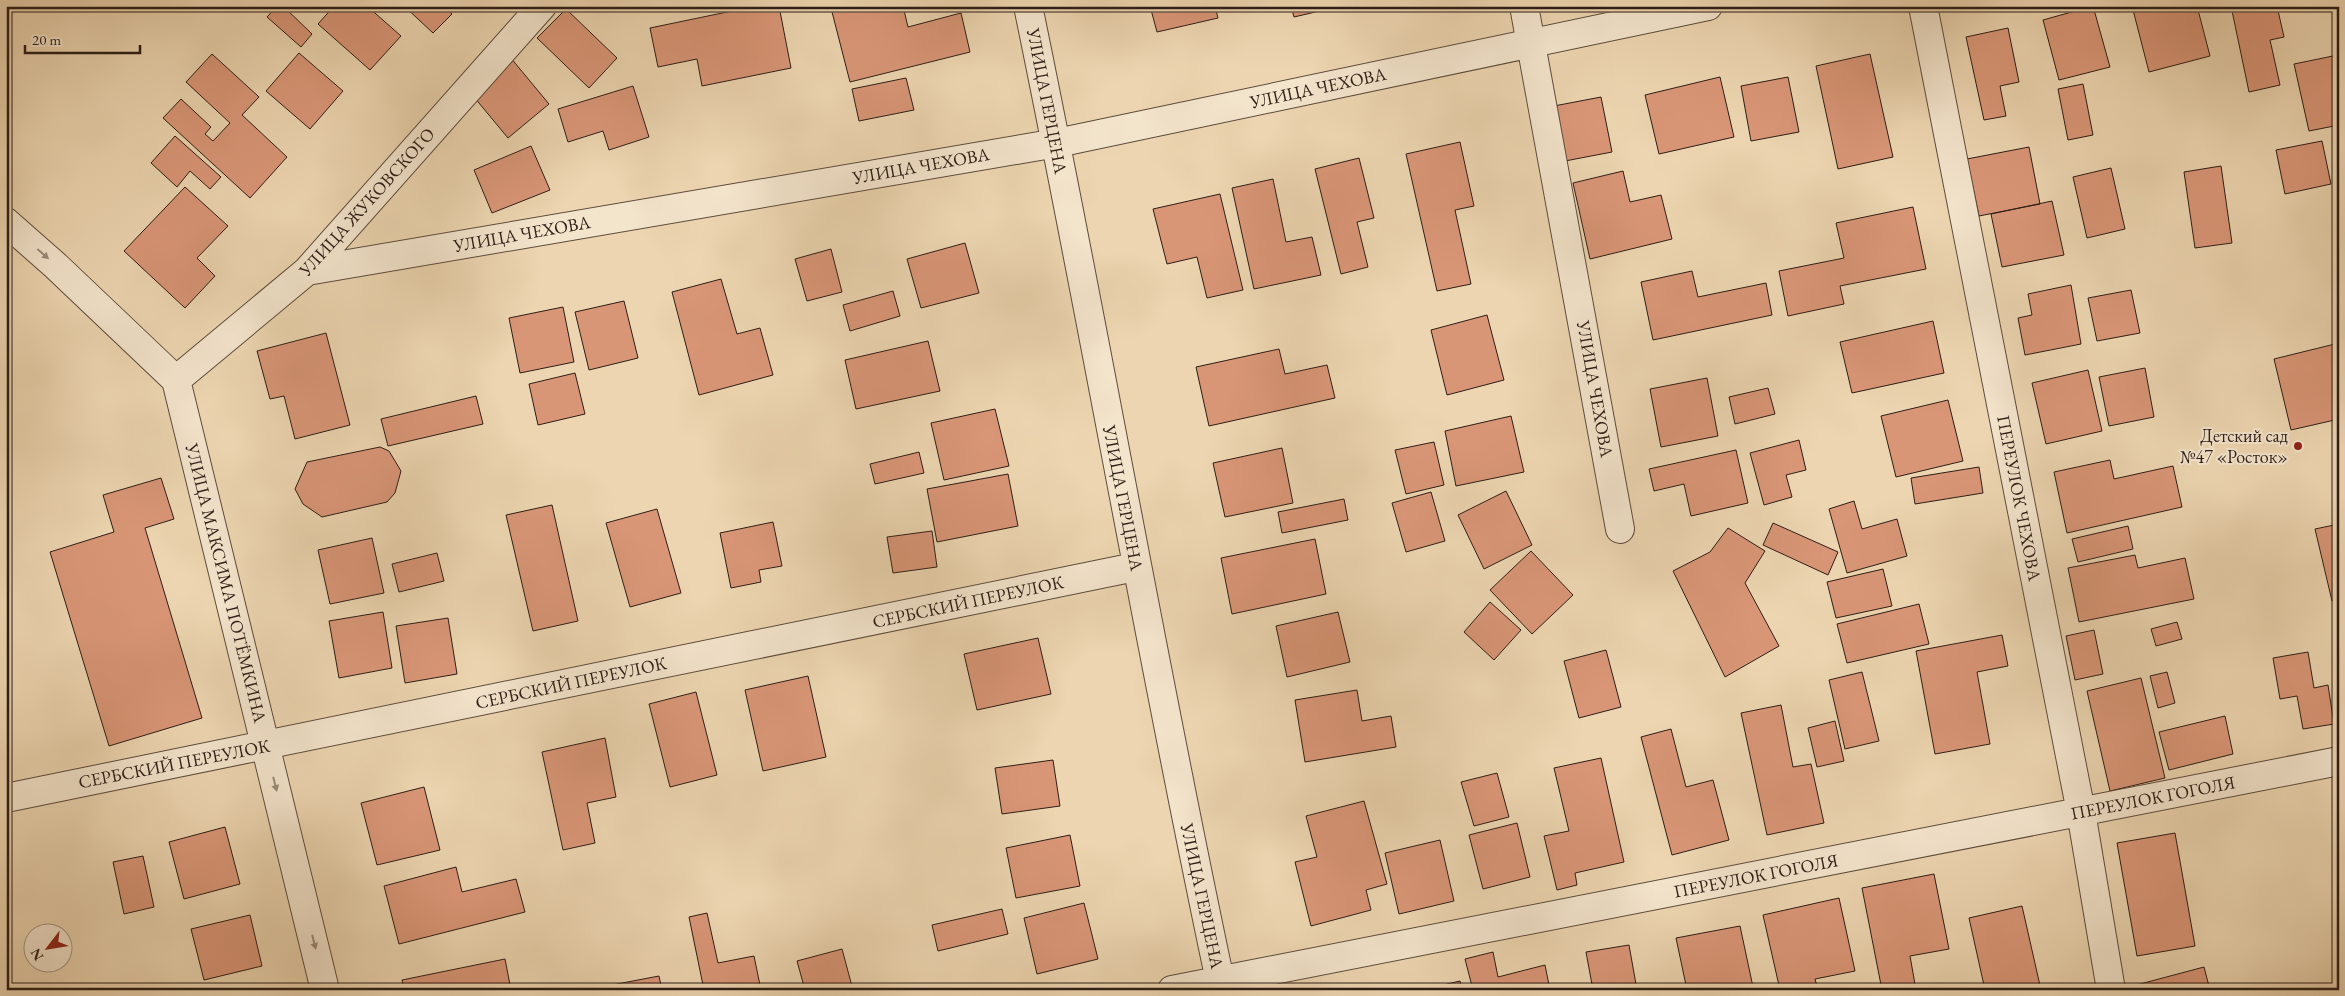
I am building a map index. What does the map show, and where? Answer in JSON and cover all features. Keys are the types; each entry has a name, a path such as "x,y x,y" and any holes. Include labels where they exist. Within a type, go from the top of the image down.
{"street":[{"name":"УЛИЦА ЖУКОВСКОГО","path":"176,380 306,271 542,6"},
{"name":"УЛИЦА ГЕРЦЕНА","path":"1028,6 1056,143 1135,567 1220,985"},
{"path":"1524,6 1531,42"},
{"name":"УЛИЦА ЧЕХОВА","path":"306,271 1056,143 1708,6"},
{"name":"ПЕРЕУЛОК ЧЕХОВА","path":"1924,6 2081,812 2111,990"},
{"name":"УЛИЦА ЧЕХОВА","path":"1531,42 1620,529"},
{"path":"6,222 56,266 176,380"},
{"name":"УЛИЦА МАКСИМА ПОТЁМКИНА","path":"176,380 325,990"},
{"name":"СЕРБСКИЙ ПЕРЕУЛОК","path":"6,798 1135,567"},
{"name":"ПЕРЕУЛОК ГОГОЛЯ","path":"1172,990 1220,985 2339,761"}],"building":[{"path":"277,6 283,6 312,34 301,47 267,17"},
{"path":"334,6 367,6 401,36 370,70 318,24"},
{"path":"404,6 444,6 452,14 433,33"},
{"path":"756,6 779,6 791,68 702,86 697,59 658,67 650,28"},
{"path":"839,6 903,6 908,27 961,13 970,52 850,82 831,8"},
{"path":"1150,6 1215,6 1218,18 1157,32"},
{"path":"1291,6 1341,6 1294,17"},
{"path":"2093,6 2110,67 2059,80 2043,20"},
{"path":"2132,6 2197,6 2210,56 2149,72"},
{"path":"2231,6 2277,6 2284,37 2270,40 2280,85 2249,92"},
{"path":"566,9 617,58 589,88 537,38"},
{"path":"2008,28 2019,82 2000,86 2006,116 1984,120 1966,37"},
{"path":"299,53 343,91 310,129 266,91"},
{"path":"212,54 259,97 242,115 287,157 250,198 163,118 181,99 211,127 205,134 213,141 230,123 186,82"},
{"path":"1870,54 1893,157 1838,169 1816,66"},
{"path":"2333,56 2339,83 2339,125 2309,131 2294,64"},
{"path":"510,57 549,104 508,138 469,91"},
{"path":"1720,77 1734,137 1659,154 1645,95"},
{"path":"1788,77 1799,132 1751,141 1741,86"},
{"path":"906,78 914,110 859,121 852,89"},
{"path":"2083,84 2093,135 2068,140 2058,89"},
{"path":"633,86 649,137 609,150 603,131 568,142 558,109"},
{"path":"1601,97 1612,152 1565,161 1554,106"},
{"path":"175,136 221,177 210,189 190,171 177,187 151,163"},
{"path":"2322,141 2331,184 2285,194 2276,150"},
{"path":"1460,142 1474,206 1455,210 1471,284 1437,291 1406,154"},
{"path":"531,146 550,190 492,213 474,170"},
{"path":"2029,147 2040,204 1979,216 1967,159"},
{"path":"1359,158 1374,218 1357,222 1368,267 1341,274 1315,169"},
{"path":"2221,166 2232,243 2195,248 2184,172"},
{"path":"2111,168 2125,229 2087,238 2073,177"},
{"path":"1623,171 1630,202 1661,195 1672,239 1590,259 1573,183"},
{"path":"1273,179 1286,242 1312,237 1321,275 1254,289 1232,188"},
{"path":"185,187 228,226 197,258 215,276 185,308 124,251"},
{"path":"1220,194 1243,290 1207,298 1197,257 1167,264 1153,209"},
{"path":"2052,201 2064,255 2002,267 1991,214"},
{"path":"1913,207 1926,269 1840,286 1844,304 1788,316 1779,271 1844,258 1836,223"},
{"path":"965,243 979,293 921,308 907,259"},
{"path":"831,249 842,292 807,301 795,259"},
{"path":"1692,271 1698,297 1766,283 1772,315 1653,340 1641,282"},
{"path":"721,279 737,334 760,328 773,375 699,395 672,292"},
{"path":"2071,285 2081,344 2025,355 2018,318 2032,315 2028,294"},
{"path":"2131,290 2140,333 2097,341 2088,298"},
{"path":"893,291 900,316 850,331 843,305"},
{"path":"624,301 638,358 589,370 575,312"},
{"path":"563,307 574,362 520,373 509,318"},
{"path":"1487,315 1504,380 1447,395 1431,330"},
{"path":"1933,321 1944,373 1852,393 1840,342"},
{"path":"326,333 350,425 295,439 284,396 270,399 257,351"},
{"path":"928,341 940,391 856,409 845,360"},
{"path":"2339,343 2339,419 2291,430 2274,359"},
{"path":"1279,349 1285,374 1327,365 1335,398 1209,426 1196,367"},
{"path":"2145,368 2154,417 2109,426 2099,377"},
{"path":"2088,370 2102,431 2046,444 2032,383"},
{"path":"575,373 585,414 538,425 529,384"},
{"path":"1707,378 1718,436 1661,447 1650,389"},
{"path":"1768,388 1775,414 1735,424 1729,397"},
{"path":"476,396 483,424 388,446 381,419"},
{"path":"1948,400 1963,461 1896,477 1881,416"},
{"path":"995,409 1009,466 944,480 931,423"},
{"path":"1511,416 1524,472 1456,486 1445,431"},
{"path":"1799,440 1806,470 1786,475 1792,497 1764,505 1750,453"},
{"path":"1434,442 1444,485 1406,494 1395,450"},
{"path":"380,447 389,451 401,471 395,493 387,502 322,517 303,504 295,489 307,462"},
{"path":"1282,448 1293,503 1225,517 1213,463"},
{"path":"1736,450 1748,503 1691,516 1684,484 1654,491 1649,469"},
{"path":"919,452 924,473 875,484 870,464"},
{"path":"2110,460 2114,479 2173,466 2182,507 2067,533 2054,472"},
{"path":"1979,467 1983,493 1915,504 1911,478"},
{"path":"1008,474 1018,526 937,542 927,489"},
{"path":"161,478 174,519 145,528 202,718 109,746 50,552 114,532 103,495"},
{"path":"1506,491 1532,545 1484,569 1458,515"},
{"path":"1431,492 1445,541 1406,552 1392,503"},
{"path":"1344,499 1348,520 1282,533 1278,512"},
{"path":"1854,501 1862,529 1897,519 1907,556 1847,573 1829,509"},
{"path":"552,505 578,621 533,631 506,515"},
{"path":"657,509 681,593 630,607 606,523"},
{"path":"773,522 782,566 759,570 761,582 731,588 720,533"},
{"path":"1773,523 1838,552 1828,575 1763,545"},
{"path":"2339,524 2339,599 2332,601 2315,529"},
{"path":"2128,526 2133,549 2078,562 2072,539"},
{"path":"1728,528 1765,551 1745,583 1779,646 1725,677 1673,571 1710,552"},
{"path":"932,531 937,567 893,573 887,537"},
{"path":"372,538 384,593 330,604 318,550"},
{"path":"1315,539 1326,594 1232,614 1221,558"},
{"path":"1531,551 1573,595 1532,634 1490,590"},
{"path":"437,553 444,581 399,592 392,564"},
{"path":"2135,555 2138,568 2185,558 2194,599 2079,622 2068,568"},
{"path":"1883,569 1892,606 1836,618 1827,582"},
{"path":"1490,602 1521,630 1494,660 1464,632"},
{"path":"1919,604 1929,644 1847,663 1837,624"},
{"path":"383,612 392,668 339,678 329,621"},
{"path":"1338,612 1350,662 1287,677 1276,626"},
{"path":"448,618 457,674 405,683 396,626"},
{"path":"2177,622 2182,639 2156,646 2151,629"},
{"path":"2094,630 2103,674 2075,680 2066,636"},
{"path":"2002,635 2008,666 1977,672 1990,744 1935,754 1916,651"},
{"path":"1038,638 1051,694 977,710 964,654"},
{"path":"1606,650 1621,707 1579,718 1564,661"},
{"path":"2308,652 2314,688 2328,685 2334,724 2303,729 2297,696 2280,699 2273,658"},
{"path":"1862,672 1879,741 1845,749 1829,680"},
{"path":"2167,672 2175,703 2158,708 2150,676"},
{"path":"808,676 826,757 763,771 745,690"},
{"path":"2141,678 2165,778 2110,791 2087,691"},
{"path":"1357,690 1362,721 1391,716 1396,747 1305,762 1295,700"},
{"path":"696,692 717,775 670,787 649,704"},
{"path":"1781,705 1793,767 1811,764 1824,823 1767,835 1741,713"},
{"path":"2225,716 2233,754 2169,770 2159,732"},
{"path":"1835,721 1844,761 1817,767 1808,728"},
{"path":"1671,729 1686,787 1713,780 1729,840 1672,855 1641,737"},
{"path":"605,738 616,797 587,803 595,843 563,850 542,752"},
{"path":"1601,758 1624,862 1575,873 1577,885 1557,890 1544,836 1569,831 1554,768"},
{"path":"1053,760 1060,806 1002,814 995,768"},
{"path":"1497,773 1509,817 1474,826 1461,782"},
{"path":"424,787 440,850 377,865 361,803"},
{"path":"1364,801 1387,884 1366,890 1371,910 1311,926 1295,862 1317,857 1306,816"},
{"path":"1517,823 1530,877 1483,889 1469,835"},
{"path":"225,827 240,884 184,899 169,842"},
{"path":"2175,833 2195,946 2137,956 2117,843"},
{"path":"1070,835 1080,886 1016,898 1006,848"},
{"path":"1440,840 1454,901 1399,914 1385,853"},
{"path":"143,856 154,907 124,914 113,862"},
{"path":"456,867 462,892 516,879 525,912 399,944 384,886"},
{"path":"1934,874 1949,949 1910,956 1916,990 1882,990 1862,888"},
{"path":"1839,898 1855,971 1815,979 1818,990 1780,990 1763,915"},
{"path":"1084,903 1098,959 1037,974 1024,918"},
{"path":"2022,906 2041,990 1985,990 1969,918"},
{"path":"1002,909 1008,934 938,951 932,925"},
{"path":"707,913 718,963 754,956 761,990 704,990 689,917"},
{"path":"250,915 262,966 204,980 191,929"},
{"path":"1740,926 1753,987 1740,990 1687,990 1676,938"},
{"path":"1629,945 1637,990 1593,990 1586,952"},
{"path":"842,949 853,990 805,990 797,961"},
{"path":"1493,952 1498,977 1545,965 1550,990 1473,990 1465,959"},
{"path":"505,959 511,990 404,990 402,980"},
{"path":"2204,967 2210,990 2126,990 2125,988"},
{"path":"659,976 662,990 597,990 596,988"},
{"path":"1460,981 1462,990 1421,990"}],"place":[{"name":"Детский сад №47 «Росток»","path":"2298,446"}]}
